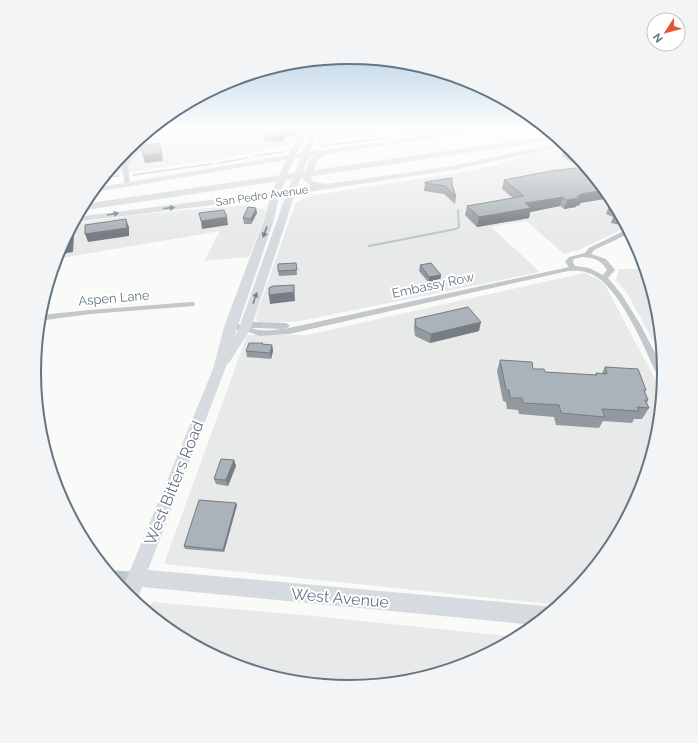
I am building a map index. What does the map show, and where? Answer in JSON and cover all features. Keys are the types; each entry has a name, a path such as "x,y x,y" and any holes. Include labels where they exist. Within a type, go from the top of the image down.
{"highway":[{"path":"89,207 354,164"},
{"path":"322,169 338,169 382,164"},
{"path":"97,195 259,178"},
{"path":"93,201 188,186"}],"main road":[{"path":"101,189 243,164"},
{"path":"230,201 259,194 267,190 278,166 276,164"},
{"name":"West Bitters Road","path":"132,589 219,369 230,327 288,164"},
{"name":"West Bitters Road","path":"219,369 245,328 291,192 302,164"},
{"path":"313,164 307,180 317,185 344,184"},
{"name":"San Pedro Avenue","path":"81,219 276,195 475,164"},
{"path":"230,201 259,202 269,207 271,212"},
{"name":"West Avenue","path":"136,578 537,615"}],"street":[{"path":"126,164 125,165 127,185"},
{"path":"587,255 591,249 624,233"},
{"path":"604,278 611,270 609,265 596,257 577,255 571,258 570,262 573,268 591,271 604,278 617,292 657,364"},
{"name":"Embassy Row","path":"230,327 245,328 252,332 270,333 573,268"},
{"name":"Aspen Lane","path":"46,317 192,304"},
{"path":"119,577 136,578"}],"shaded area":[{"path":"121,164 186,164 115,174 110,177"},
{"path":"500,164 577,164 605,200 622,229 579,250 564,254 526,221 491,227 540,272 294,322 259,322 255,319 295,204 314,195 481,169"},
{"path":"242,205 264,209 266,212 249,257 204,261 220,231 62,258 79,223 131,215"},
{"path":"619,269 640,269 651,311 655,344 625,290 616,280"},
{"path":"584,273 596,278 605,285 657,382 656,392 647,451 634,489 616,526 581,575 551,604 164,564 247,335 307,335"},
{"path":"153,602 313,616 507,636 467,656 409,674 369,679 329,679 289,674 231,656 213,648 178,628 150,606"}],"building":[{"path":"576,168 586,174 598,191 580,194 583,195 577,196 579,198 567,200 563,197 525,203 531,208 479,217 467,206 524,196 504,180"},
{"path":"452,178 452,185 456,197 445,186 425,183 425,182"},
{"path":"248,207 256,208 251,219 243,218"},
{"path":"224,210 227,217 201,221 199,213"},
{"path":"126,219 127,228 85,234 85,225"},
{"path":"296,263 297,270 278,271 278,264"},
{"path":"431,263 441,275 429,277 420,265"},
{"path":"294,285 294,292 269,295 269,288 273,286"},
{"path":"468,307 481,322 431,334 416,327 415,319"},
{"path":"249,343 263,343 262,344 272,345 270,353 246,351"},
{"path":"500,360 532,362 533,369 544,369 545,372 597,375 596,373 607,374 605,367 638,369 646,390 644,390 648,400 645,400 649,408 637,407 639,411 602,409 605,417 561,413 559,405 523,403 522,398 510,398 509,390 506,390"},
{"path":"221,459 234,460 226,480 214,479"},
{"path":"199,500 236,503 223,550 184,546"}],"waterway":[{"path":"133,175 211,164"},
{"path":"111,177 119,176"},
{"path":"369,246 456,229 459,227 458,210"}]}
